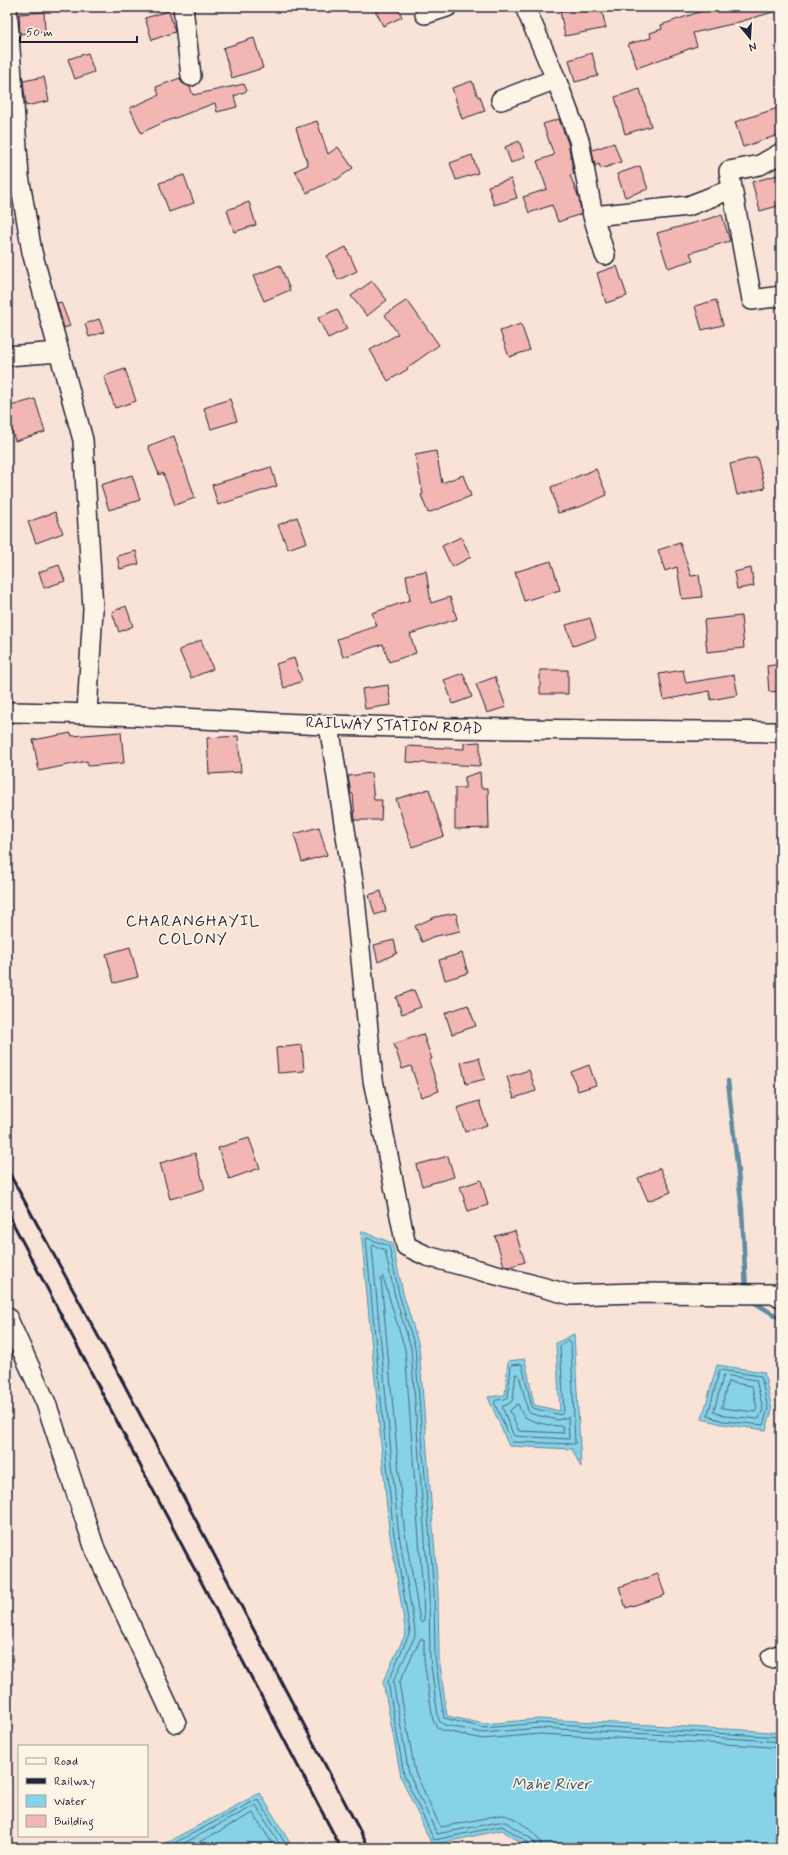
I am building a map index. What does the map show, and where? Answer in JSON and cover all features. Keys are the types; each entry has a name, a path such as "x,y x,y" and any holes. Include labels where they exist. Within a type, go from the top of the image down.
{"street":[{"path":"7,7 11,122 32,252 83,440 93,609 87,713"},
{"path":"183,7 191,76"},
{"path":"425,14 447,7"},
{"path":"525,7 556,79 579,140 593,216 605,255"},
{"path":"501,100 556,79"},
{"path":"781,153 760,165 729,170 752,300 781,296"},
{"path":"593,216 688,206 732,189"},
{"path":"7,356 59,352"},
{"name":"RAILWAY STATION ROAD","path":"7,712 87,713 451,728 781,732"},
{"path":"329,724 354,888 373,1080 406,1246 427,1256 572,1295 636,1293 772,1294 781,1296"},
{"path":"7,1317 46,1403 95,1549 176,1723"}],"water":[{"name":"Mahe River","path":"361,1231 392,1243 403,1293 419,1346 438,1593 439,1658 447,1716 484,1724 539,1719 781,1733 781,1848 529,1848 502,1830 432,1845 401,1777 383,1681 406,1633 389,1529"},
{"path":"574,1334 581,1467 572,1449 509,1446 488,1397 505,1395 508,1361 525,1359 534,1405 560,1411 556,1343"},
{"path":"717,1365 764,1372 772,1410 766,1430 722,1424 702,1419"},
{"path":"260,1793 293,1848 156,1848"}],"building":[{"path":"374,7 397,7 402,17 383,26"},
{"path":"579,7 601,7 606,28 565,36 560,11"},
{"path":"707,7 779,7 780,10 732,24 693,33 697,46 637,68 628,44 651,38 650,33 662,29 661,25 708,9"},
{"path":"169,11 175,32 152,40 145,18"},
{"path":"44,12 45,31 20,34 19,14"},
{"path":"254,38 263,68 232,78 223,48"},
{"path":"88,53 94,72 75,79 68,59"},
{"path":"592,53 598,76 575,82 569,60"},
{"path":"44,77 49,101 26,106 23,81"},
{"path":"180,78 182,83 190,87 193,95 244,84 247,91 234,96 237,107 217,112 215,103 162,123 141,133 130,108 159,95 156,87"},
{"path":"472,81 478,97 480,96 485,111 462,119 452,88"},
{"path":"640,89 651,126 625,134 615,97"},
{"path":"778,108 781,116 781,134 743,147 735,122"},
{"path":"559,119 568,143 574,174 570,175 579,198 581,214 558,222 552,205 529,213 523,197 547,189 537,161 554,155 543,124"},
{"path":"317,121 328,154 338,147 353,168 336,180 335,179 307,193 295,171 308,165 296,128"},
{"path":"519,141 525,157 511,163 505,147"},
{"path":"614,143 621,162 601,169 599,164 595,166 592,150"},
{"path":"472,155 478,173 456,180 450,163"},
{"path":"640,166 648,189 625,197 617,174"},
{"path":"781,174 781,205 760,211 752,182"},
{"path":"184,175 194,203 169,212 159,183"},
{"path":"511,179 517,198 494,205 488,186"},
{"path":"249,202 256,225 234,232 227,210"},
{"path":"722,215 730,241 690,253 693,260 668,268 657,233"},
{"path":"346,247 357,271 338,280 327,256"},
{"path":"280,265 290,290 264,301 253,276"},
{"path":"617,266 627,296 606,303 597,273"},
{"path":"372,281 387,300 367,316 351,296"},
{"path":"407,300 439,345 407,368 408,369 388,381 370,350 398,334 385,315"},
{"path":"716,300 723,325 702,330 695,306"},
{"path":"61,302 70,326 64,328 57,303"},
{"path":"337,309 347,329 328,338 318,318"},
{"path":"99,319 104,332 89,337 85,324"},
{"path":"521,324 530,350 509,357 500,331"},
{"path":"125,369 136,401 115,408 104,376"},
{"path":"35,399 45,432 15,441 7,413 7,407"},
{"path":"230,399 237,421 211,429 204,408"},
{"path":"174,436 195,498 175,505 163,473 159,475 148,446"},
{"path":"436,451 442,483 463,475 471,496 428,513 421,495 423,494 415,455"},
{"path":"757,457 765,488 737,495 730,464"},
{"path":"271,467 277,486 218,505 212,485"},
{"path":"596,469 607,495 582,506 558,513 551,487"},
{"path":"132,475 140,500 109,510 101,485"},
{"path":"55,512 63,533 36,543 28,522"},
{"path":"297,517 307,542 288,549 278,525"},
{"path":"461,537 471,557 452,567 442,546"},
{"path":"680,543 691,576 699,575 702,597 682,599 677,567 665,571 658,550"},
{"path":"136,551 139,564 120,569 117,556"},
{"path":"551,561 560,590 524,601 515,572"},
{"path":"59,565 65,581 44,588 39,572"},
{"path":"751,568 754,586 737,589 734,572"},
{"path":"426,571 431,603 450,597 457,619 410,634 416,653 389,662 383,644 343,657 337,639 377,626 372,613 410,600 406,575"},
{"path":"126,606 133,626 119,632 112,612"},
{"path":"741,616 744,648 707,652 704,620"},
{"path":"590,618 596,638 573,646 566,625"},
{"path":"201,640 213,669 191,678 179,650"},
{"path":"294,658 302,681 284,688 276,664"},
{"path":"781,664 781,691 769,692 767,666"},
{"path":"540,670 568,670 568,694 540,694"},
{"path":"683,670 686,683 734,675 738,695 711,700 709,691 664,700 659,674"},
{"path":"463,673 472,697 453,704 444,680"},
{"path":"495,677 506,707 487,713 476,684"},
{"path":"388,685 391,705 365,709 362,689"},
{"path":"121,732 124,763 88,766 87,761 39,771 33,740 71,733 72,736"},
{"path":"238,736 241,772 209,774 207,738"},
{"path":"480,742 480,766 406,762 407,746 464,749 464,743"},
{"path":"480,772 481,788 488,788 489,828 455,829 455,788 465,788 465,777"},
{"path":"371,773 374,800 382,800 381,820 355,820 353,794 351,794 348,776"},
{"path":"429,789 444,836 412,847 396,799"},
{"path":"319,827 327,855 302,862 294,834"},
{"path":"381,891 386,911 375,915 369,895"},
{"path":"456,913 460,931 432,937 422,942 415,926 435,917"},
{"path":"394,940 397,953 378,962 374,945"},
{"path":"130,947 138,977 114,983 106,954"},
{"path":"462,953 468,973 445,980 439,960"},
{"path":"414,990 421,1007 402,1014 396,997"},
{"path":"468,1005 476,1026 452,1034 445,1013"},
{"path":"423,1034 432,1059 429,1060 439,1091 421,1097 411,1066 402,1069 394,1044"},
{"path":"302,1045 304,1071 278,1073 276,1048"},
{"path":"479,1058 485,1079 466,1084 461,1062"},
{"path":"589,1065 596,1085 578,1091 571,1072"},
{"path":"529,1070 536,1091 514,1098 507,1077"},
{"path":"479,1101 487,1125 465,1132 457,1108"},
{"path":"249,1138 260,1168 229,1179 218,1148"},
{"path":"195,1153 205,1189 170,1199 160,1163"},
{"path":"448,1156 454,1177 422,1186 416,1165"},
{"path":"660,1168 671,1192 648,1201 638,1178"},
{"path":"481,1180 488,1205 468,1211 460,1187"},
{"path":"515,1231 525,1262 509,1267 504,1266 495,1236"},
{"path":"658,1574 665,1595 626,1608 619,1587"}],"waterway":[{"path":"728,1081 742,1210 746,1290"},
{"path":"752,1301 781,1319"}],"railway":[{"path":"7,1169 115,1367 369,1848"},
{"path":"7,1212 341,1848"}],"district":[{"name":"CHARANGHAYIL COLONY","path":"193,930"}]}
